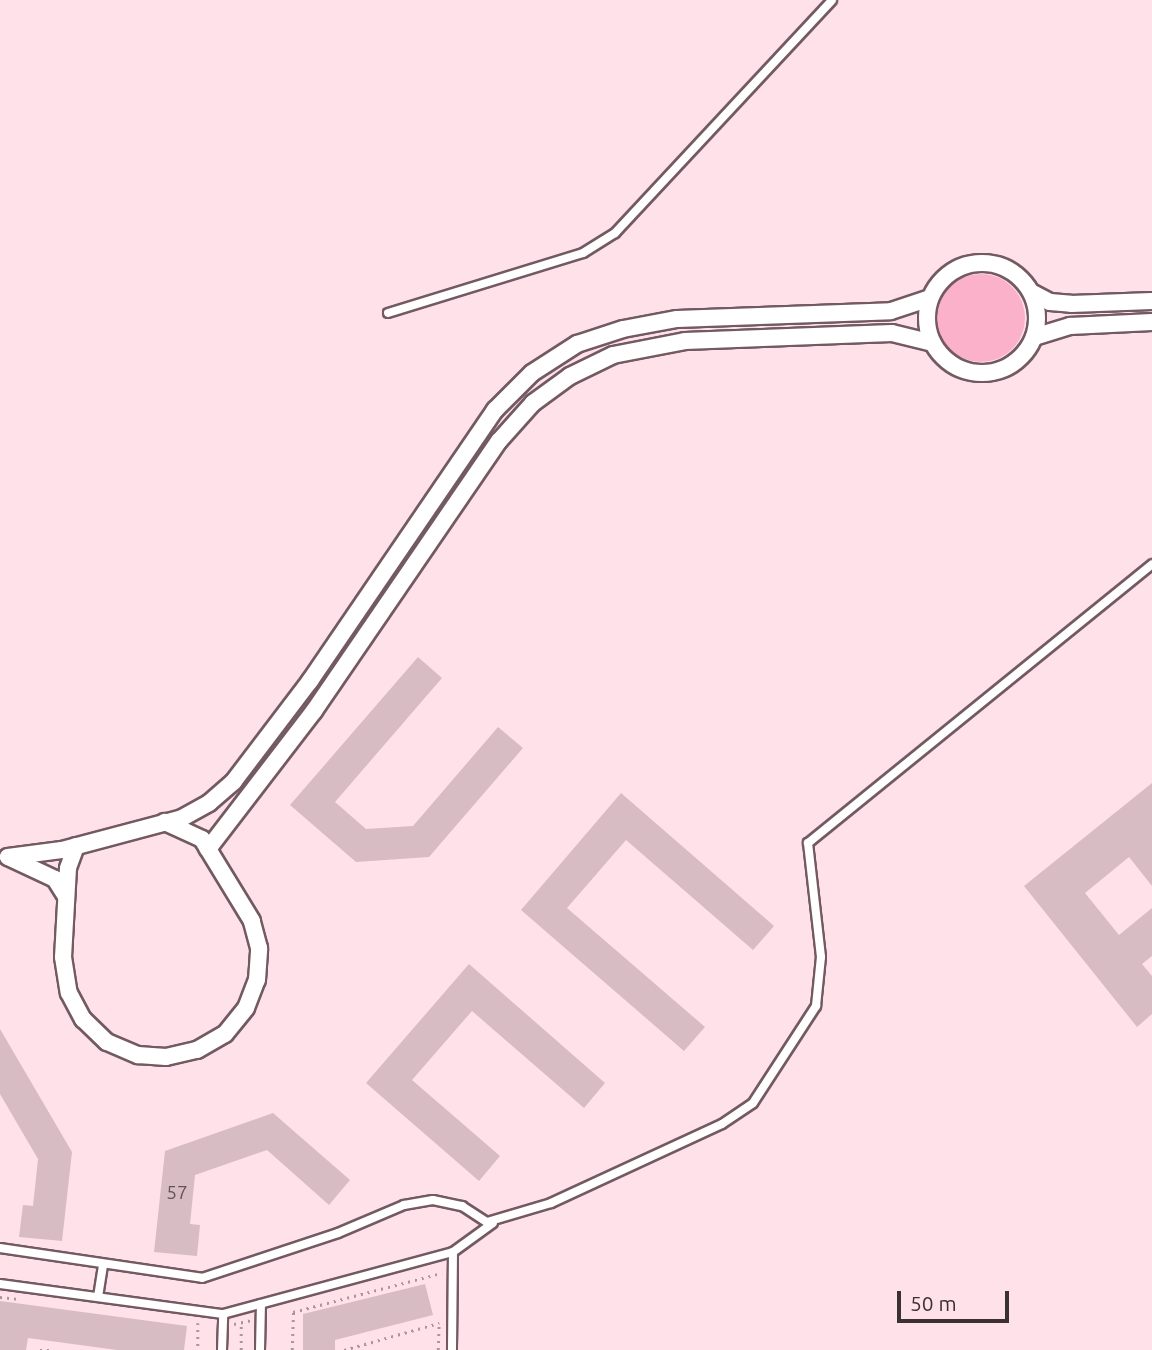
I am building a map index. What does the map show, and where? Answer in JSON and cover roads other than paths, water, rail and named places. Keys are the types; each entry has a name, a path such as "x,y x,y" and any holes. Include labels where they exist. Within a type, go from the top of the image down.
{"street":[{"path":"1031,292 1037,314 1034,337 1022,357 991,373 957,368 933,343 926,321 930,298 942,278 973,263 1007,268 1031,292 1050,302 1071,304 1152,301"},
{"path":"4,855 76,846 165,822 209,803 233,781 310,681 495,410 532,373 577,344 623,328 677,319 891,311 930,298"},
{"path":"1034,337 1070,326 1152,322"},
{"path":"208,849 314,711 499,442 533,403 570,376 613,355 685,341 892,333 933,343"},
{"path":"76,846 65,895 63,957 69,993 83,1019 107,1042 138,1055 166,1057 197,1050 225,1034 246,1008 258,969 259,948 252,921 208,849 192,832 165,822"},
{"path":"4,855 55,879 65,895"}],"lane":[{"path":"388,313 583,253 615,233 832,0"},
{"path":"0,1248 202,1278 338,1233 404,1205 433,1200 462,1206 487,1222 499,1219 551,1203 722,1125 753,1103 816,1006 821,957 808,843 1152,564"},
{"path":"0,1284 223,1314 453,1252 499,1219"},
{"path":"452,1350 453,1252"},
{"path":"98,1297 103,1264"},
{"path":"261,1304 261,1350"},
{"path":"222,1350 223,1314"}]}
